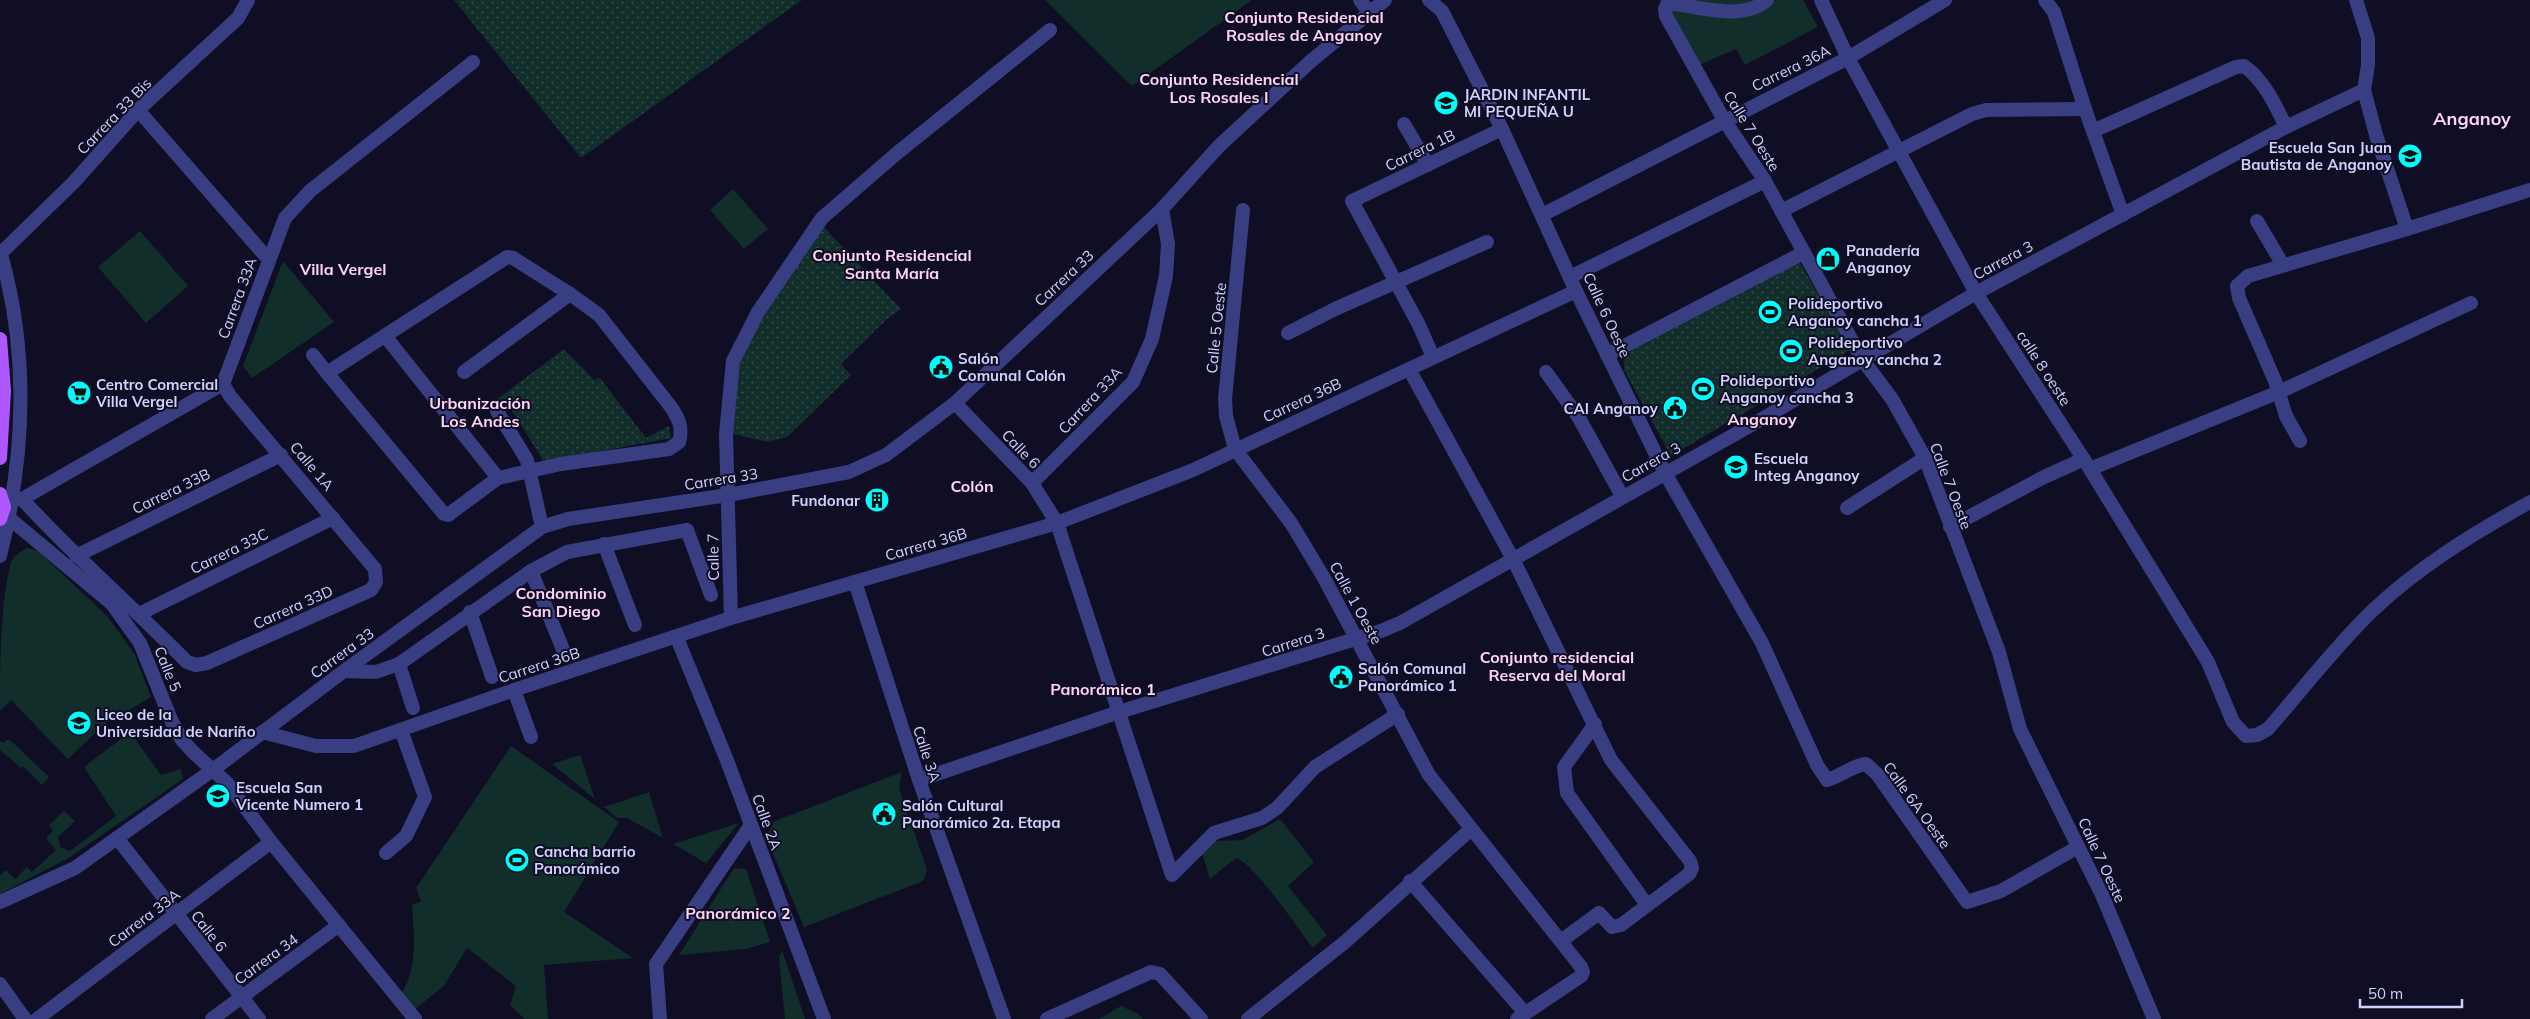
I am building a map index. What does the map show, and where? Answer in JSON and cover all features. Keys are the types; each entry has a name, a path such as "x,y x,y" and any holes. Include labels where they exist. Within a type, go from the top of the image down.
{"main road":[{"path":"0,339 4,391 0,458"}],"street":[{"name":"Carrera 33 Bis","path":"0,252 74,182 138,110 238,18 248,0"},
{"path":"1360,0 1369,12"},
{"name":"Carrera 33","path":"0,902 75,868 214,769 344,671 542,528 568,519 728,495 849,472 886,455 955,403 1162,209 1219,146 1312,61 1385,0"},
{"name":"Calle 6 Oeste","path":"1429,0 1442,11 1502,129 1576,291 1665,473 1762,643"},
{"name":"Calle 7 Oeste","path":"1767,0 1758,7 1744,11 1668,3 1664,9 1666,16 1724,120 1765,181 1862,359 1892,398 1925,458 1999,652 2020,729 2116,929 2154,1019"},
{"name":"calle 8 oeste","path":"1821,0 1848,58 1897,151 1976,293 2086,464 2208,662 2233,722 2246,736 2258,735 2268,728 2371,612 2428,565 2530,502"},
{"name":"Carrera 36A","path":"1542,214 1848,58 1945,0"},
{"path":"2044,0 2054,12 2085,109 2123,215"},
{"path":"2356,0 2368,38 2368,65 2364,90 2378,143 2406,230"},
{"name":"Calle 7","path":"731,618 726,434 733,361 758,312 822,218 889,160 1050,30"},
{"name":"Carrera 33A","path":"223,384 285,218 310,191 473,62"},
{"path":"2093,131 2236,67 2244,66 2251,71 2268,93 2286,127"},
{"name":"Carrera 3","path":"919,780 1119,712 1358,638 1400,623 1622,496 1762,419 1976,293 2286,127 2364,90"},
{"path":"1781,211 1972,114 1986,110 2085,109"},
{"path":"138,110 269,260"},
{"path":"1404,124 1428,165"},
{"name":"Carrera 1B","path":"1396,284 1352,201 1502,129"},
{"path":"1570,277 1765,181"},
{"path":"2300,442 2286,416 2279,392 2239,298 2237,286 2248,276 2406,230 2530,190"},
{"name":"Carrera 33A","path":"1032,483 1133,382 1152,339 1166,276 1168,244 1162,209"},
{"name":"Calle 5 Oeste","path":"1235,449 1226,416 1225,399 1243,210"},
{"path":"2257,221 2283,266"},
{"path":"1288,333 1335,309 1396,284 1487,242"},
{"path":"0,252 12,309 21,369 20,442 7,506 0,556"},
{"path":"1608,355 1803,253"},
{"path":"313,355 444,514 452,514 498,478 530,470 669,449 679,442 682,431 678,418 671,407 599,315 513,258 507,257 328,373"},
{"path":"1396,284 1419,325 1433,357"},
{"name":"Carrera 36B","path":"262,732 316,746 354,746 514,690 677,638 731,618 1057,523 1194,470 1235,449 1576,291"},
{"path":"464,372 570,294"},
{"path":"1950,527 2044,477 2086,464 2279,392 2471,303"},
{"path":"386,337 498,478"},
{"path":"1409,369 1513,559 1611,760 1690,861 1692,868 1689,874 1616,927 1612,927 1599,913 1561,941"},
{"path":"1546,372 1579,418 1622,496"},
{"path":"7,506 223,384"},
{"name":"Calle 1A","path":"223,384 230,396 375,569"},
{"name":"Calle 6","path":"955,403 1032,483 1057,523 1172,875 1214,833 1262,818 1277,808 1315,767 1398,714"},
{"path":"497,412 522,450 530,470 542,528"},
{"name":"Calle 1 Oeste","path":"1235,449 1291,524 1358,638 1429,775 1470,830 1561,941 1583,972 1581,976 1521,1016"},
{"name":"Carrera 33B","path":"76,556 281,455"},
{"path":"1847,508 1925,458"},
{"path":"7,506 76,556 139,614"},
{"name":"Calle 5","path":"7,506 112,604 140,644 172,722 182,740 227,783 271,842 415,1019"},
{"name":"Carrera 33C","path":"139,614 333,518"},
{"path":"344,671 376,672 399,664 470,612 531,571 567,552 604,544 687,530 711,595"},
{"path":"604,544 635,625"},
{"name":"Carrera 33D","path":"139,614 187,662 196,665 207,663 371,590 376,582 375,569"},
{"path":"531,571 564,652"},
{"name":"Calle 3A","path":"855,582 919,780 1004,1019"},
{"path":"470,612 492,677"},
{"name":"Calle 2A","path":"677,638 751,825 824,1019"},
{"name":"Calle 6A Oeste","path":"1762,643 1817,765 1826,780 1840,776 1856,766 1866,764 1877,774 1967,902 2001,891 2078,847"},
{"path":"399,664 413,708"},
{"path":"514,690 531,737"},
{"path":"1595,724 1564,767 1567,793 1647,905"},
{"path":"386,853 406,836 425,797 401,730"},
{"path":"660,1019 656,964 751,825"},
{"path":"1248,1019 1345,942 1410,881 1470,830"},
{"name":"Calle 6","path":"117,838 175,915 259,1019"},
{"name":"Carrera 33A","path":"37,1019 271,842"},
{"path":"1410,881 1521,1016"},
{"name":"Carrera 34","path":"212,1019 339,925"},
{"path":"1047,1019 1151,972 1160,974 1201,1019"},
{"path":"0,984 25,1019"}],"green space":[{"path":"454,0 802,0 581,158"},
{"path":"1045,0 1252,0 1132,86"},
{"path":"1659,0 1803,0 1818,27 1745,65 1736,49 1699,65 1672,18"},
{"path":"733,189 768,229 744,249 710,210"},
{"path":"823,226 901,309 887,319 841,364 851,375 787,437 768,442 733,434 732,412 737,365 748,340"},
{"path":"140,231 188,286 146,323 98,267"},
{"path":"283,261 334,322 252,378 243,366"},
{"path":"1799,261 1850,350 1671,456 1624,370 1623,350"},
{"path":"564,349 594,380 600,378 646,438 669,426 671,438 544,462 508,404 499,411 492,403"},
{"path":"28,548 38,551 107,616 134,653 151,697 102,726 68,759 11,700 0,711 1,635 7,578 12,560"},
{"path":"130,732 161,775 181,769 183,779 70,857 0,894 0,875 6,870 15,879 27,867 32,872 56,850 46,838 53,830 49,825 64,811 75,821 58,837 60,847 70,851 116,816 84,767"},
{"path":"9,739 49,777 42,785 23,766 21,768 0,750 0,741 3,743"},
{"path":"511,746 619,822 564,912 633,958 544,965 548,1019 525,1019 510,1005 516,986 467,948 444,986 415,1009 402,993 411,972 413,961 412,905 421,901 416,888"},
{"path":"580,755 595,799 552,764"},
{"path":"902,772 899,788 927,870 923,881 804,927 766,837 775,821"},
{"path":"649,792 663,838 627,818 617,818 604,807"},
{"path":"1280,819 1314,862 1288,886 1327,935 1313,948 1265,885 1244,863 1236,858 1210,879 1202,853 1216,841 1243,840"},
{"path":"739,823 706,863 673,844"},
{"path":"734,868 746,869 770,942 746,949 679,955"},
{"path":"782,950 805,1019 785,1019 779,957"},
{"path":"1121,1006 1138,1014 1143,1019 1099,1019"}],"place":[{"name":"JARDIN INFANTIL MI PEQUEÑA U","path":"1446,103"},
{"name":"Escuela San Juan Bautista de Anganoy","path":"2410,156"},
{"name":"Panadería Anganoy","path":"1828,259"},
{"name":"Polideportivo Anganoy cancha 1","path":"1770,312"},
{"name":"Polideportivo Anganoy cancha 2","path":"1791,351"},
{"name":"Salón Comunal Colón","path":"941,367"},
{"name":"Polideportivo Anganoy cancha 3","path":"1703,389"},
{"name":"Centro Comercial Villa Vergel","path":"79,393"},
{"name":"CAI Anganoy","path":"1675,408"},
{"name":"Escuela Integ Anganoy","path":"1736,467"},
{"name":"Fundonar","path":"877,500"},
{"name":"Salón Comunal Panorámico 1","path":"1341,677"},
{"name":"Liceo de la Universidad de Nariño","path":"79,723"},
{"name":"Escuela San Vicente Numero 1","path":"218,796"},
{"name":"Salón Cultural Panorámico 2a. Etapa","path":"884,814"},
{"name":"Cancha barrio Panorámico","path":"517,860"}],"district":[{"name":"Conjunto Residencial Rosales de Anganoy","path":"1304,26"},
{"name":"Conjunto Residencial Los Rosales I","path":"1219,88"},
{"name":"Anganoy","path":"2472,118"},
{"name":"Conjunto Residencial Santa María","path":"892,264"},
{"name":"Villa Vergel","path":"343,269"},
{"name":"Urbanización Los Andes","path":"480,412"},
{"name":"Anganoy","path":"1762,419"},
{"name":"Colón","path":"972,486"},
{"name":"Condominio San Diego","path":"561,602"},
{"name":"Conjunto residencial Reserva del Moral","path":"1557,666"},
{"name":"Panorámico 1","path":"1103,689"},
{"name":"Panorámico 2","path":"738,913"}]}
